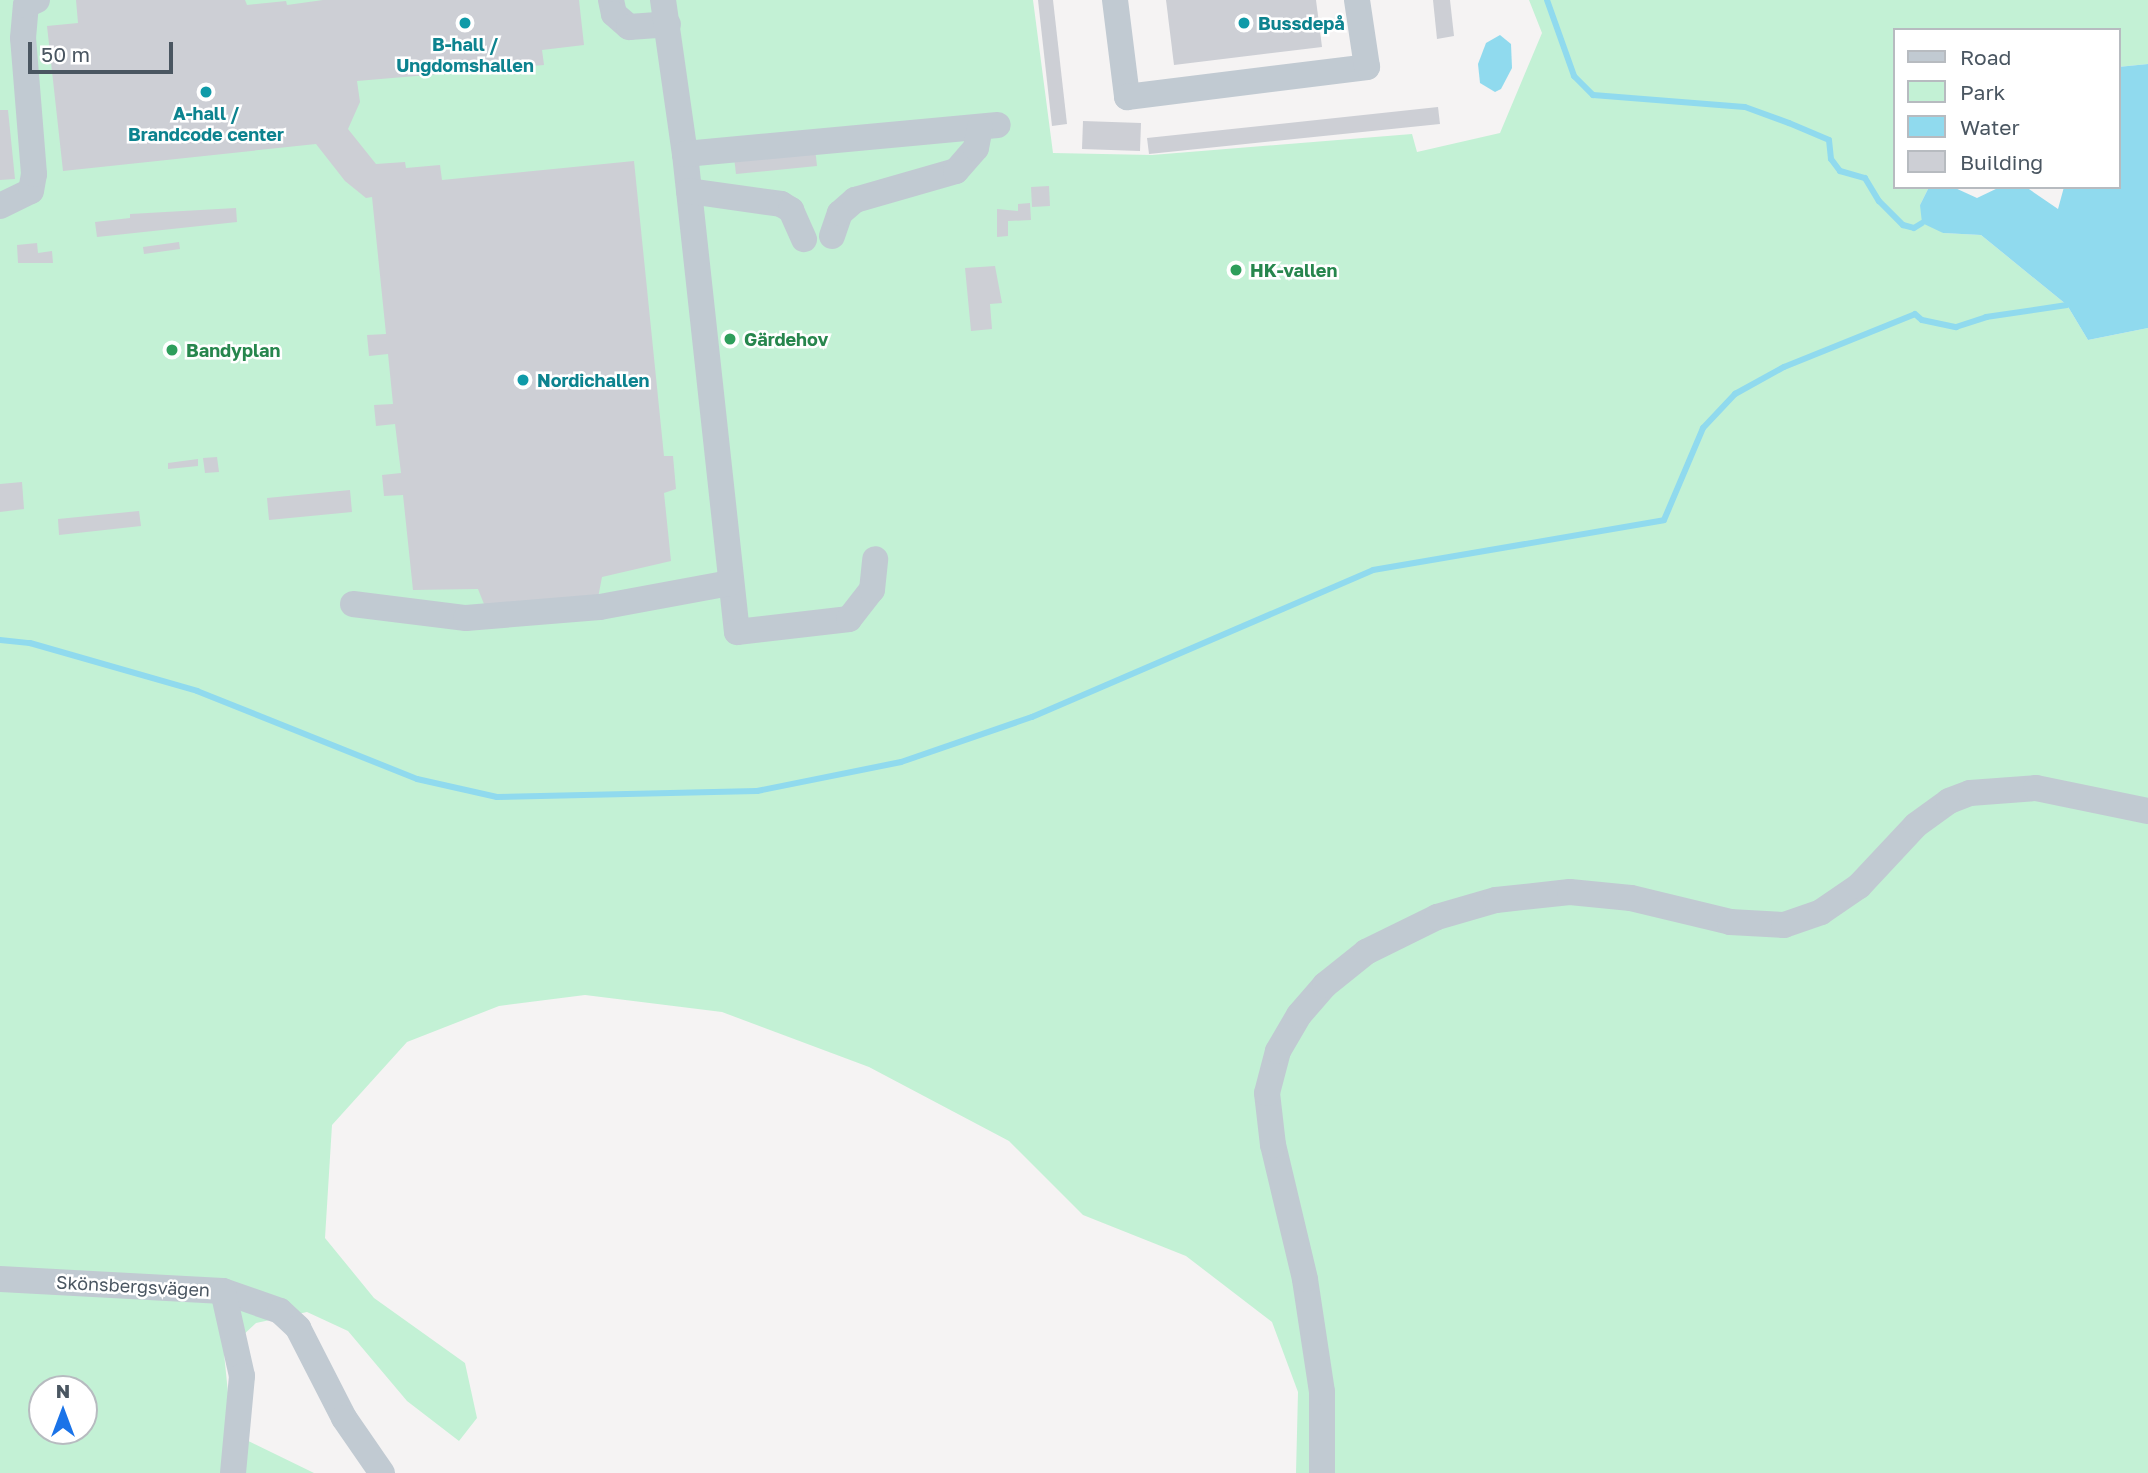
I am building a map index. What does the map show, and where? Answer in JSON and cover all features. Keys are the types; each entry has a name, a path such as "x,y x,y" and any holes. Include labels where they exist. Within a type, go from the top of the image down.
{"street":[{"path":"0,205 32,191 34,174 23,38 26,5 37,0"},
{"path":"611,0 614,14 629,27 666,12 685,154 737,632 821,626 849,619 864,606 872,590 875,559"},
{"path":"1115,0 1127,97 1367,67 1357,0"},
{"path":"685,154 989,126 976,148 956,171 855,200 840,213 832,236"},
{"path":"689,191 781,204 791,210 804,239"},
{"path":"353,604 466,618 600,607 730,583"},
{"path":"1322,1473 1322,1392 1305,1279 1283,1195 1267,1093 1278,1051 1299,1015 1325,985 1366,952 1437,917 1496,900 1570,892 1631,898 1730,922 1784,925 1821,912 1859,886 1916,825 1949,801 1970,793 2036,788 2148,811"},
{"name":"Skönsbergsvägen","path":"0,1279 223,1291 280,1311 298,1328 344,1418 382,1473"},
{"path":"223,1291 242,1376 233,1473"}],"green space":[{"path":"0,0 1033,0 1053,153 1152,155 1412,134 1417,152 1500,133 1542,33 1529,0 2148,0 2148,64 2120,67 2120,28 1892,28 1892,189 1928,189 1920,205 1943,233 1981,235 2067,305 2088,340 2148,328 2148,1473 1296,1473 1298,1392 1272,1322 1186,1256 1083,1215 1009,1141 869,1067 722,1012 585,995 499,1006 407,1042 332,1125 325,1238 374,1298 465,1363 477,1418 459,1441 407,1401 348,1331 307,1312 256,1323 224,1353 232,1433 314,1473 0,1473"}],"water":[{"path":"1500,35 1511,44 1512,68 1501,89 1495,92 1480,83 1478,64 1486,43"},
{"path":"2148,64 2148,328 2088,340 2067,305 1981,235 1943,233 1922,223 1920,205 1928,189 1957,189 1977,198 1996,189 2029,189 2058,209 2063,189 2120,189 2120,67"}],"building":[{"name":"Nordichallen","path":"76,0 245,0 247,5 286,1 287,5 323,0 579,0 584,45 542,50 544,65 357,81 360,102 348,129 376,164 405,162 406,168 440,165 442,180 634,161 664,456 673,456 676,489 664,493 671,561 602,577 598,598 486,609 478,589 413,590 403,495 384,496 382,475 401,473 395,424 376,426 374,405 393,404 388,354 369,356 367,335 386,334 372,197 366,198 345,181 316,144 63,171 47,26 78,23"},
{"path":"1038,0 1053,0 1067,124 1052,126"},
{"name":"Bussdepå","path":"1166,0 1316,0 1322,47 1174,65"},
{"path":"1433,0 1450,0 1454,36 1437,39"},
{"path":"1438,107 1440,124 1149,154 1147,138"},
{"path":"0,110 8,110 15,179 0,180"},
{"path":"1083,121 1141,123 1140,151 1082,149"},
{"path":"815,148 817,166 736,174 734,157"},
{"path":"1049,186 1050,206 1032,207 1031,187"},
{"path":"1030,203 1031,220 1008,221 1008,236 997,237 997,209 1018,211 1018,204"},
{"path":"236,208 237,222 97,237 95,222 130,218 130,214"},
{"path":"179,242 180,249 144,254 143,247"},
{"path":"37,243 38,253 52,251 53,263 18,263 17,245"},
{"path":"995,266 1002,303 990,304 992,329 971,331 965,268"},
{"path":"217,457 219,472 205,473 203,458"},
{"path":"198,459 198,466 168,469 168,463"},
{"path":"22,482 24,509 0,512 0,484"},
{"path":"350,490 352,512 269,520 267,498"},
{"path":"139,511 141,526 59,535 58,519"}],"waterway":[{"path":"1547,0 1574,76 1593,95 1745,107 1789,123 1829,140 1831,159 1840,171 1865,178 1879,201 1903,225 1914,228 1922,223"},
{"path":"0,640 30,643 197,691 417,779 497,797 757,791 901,762 1032,717 1373,570 1664,520 1703,428 1735,394 1784,367 1915,314 1922,320 1956,327 1986,317 2067,305"}],"place":[{"name":"B-hall / Ungdomshallen","path":"465,23"},
{"name":"Bussdepå","path":"1244,23"},
{"name":"A-hall / Brandcode center","path":"206,92"},
{"name":"HK-vallen","path":"1236,270"},
{"name":"Gärdehov","path":"730,339"},
{"name":"Bandyplan","path":"172,350"},
{"name":"Nordichallen","path":"523,380"}]}
